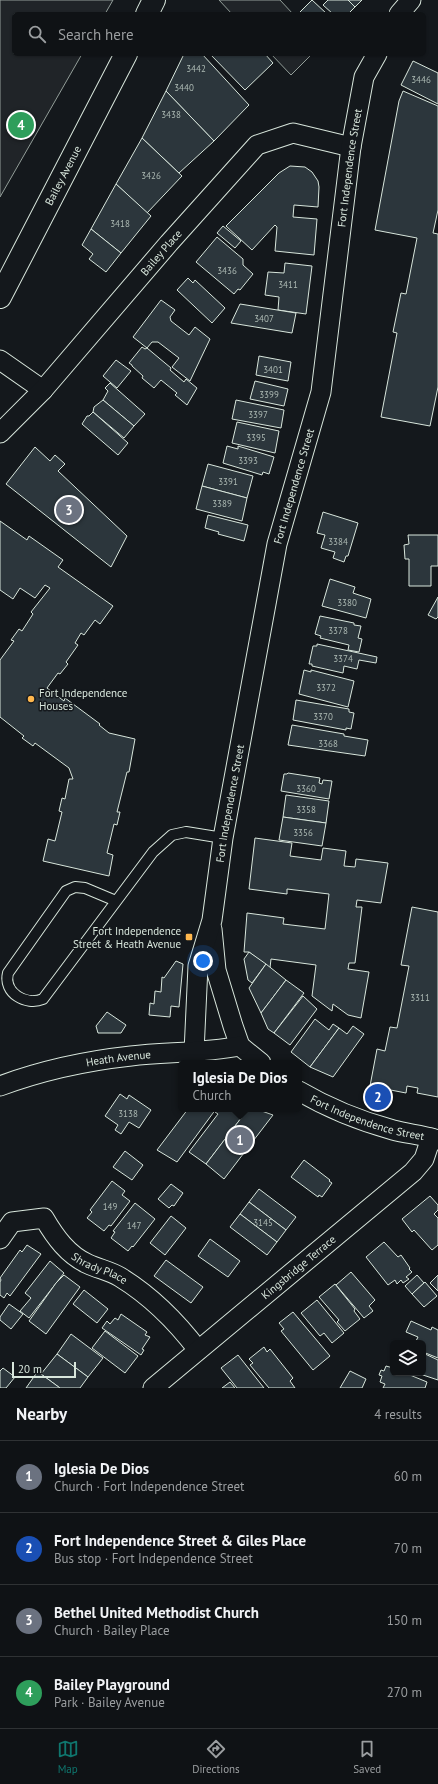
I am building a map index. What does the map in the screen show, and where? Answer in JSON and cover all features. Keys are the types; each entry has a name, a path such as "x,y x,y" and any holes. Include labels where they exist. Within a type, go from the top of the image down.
{"main road":[{"path":"148,12 154,0"},
{"name":"Bailey Avenue","path":"0,297 125,56"}],"street":[{"path":"401,12 411,0"},
{"name":"Fort Independence Street","path":"194,1052 198,966 212,920 223,838 277,544 321,392 351,147 364,77 376,56"},
{"name":"Bailey Place","path":"0,433 43,390 169,243 257,145 293,133 351,147"},
{"path":"0,360 43,390"},
{"name":"Fort Independence Street","path":"212,920 216,970 240,1046"},
{"path":"240,1046 257,1060"},
{"name":"Heath Avenue","path":"0,1086 35,1073 81,1063 132,1056 194,1052 240,1046"},
{"name":"Fort Independence Street","path":"302,1093 321,1103 365,1121 410,1134 436,1138"},
{"name":"Kingsbridge Terrace","path":"153,1388 413,1172 424,1159 436,1138"},
{"name":"Shrady Place","path":"0,1239 12,1222 44,1218 54,1235 68,1250 86,1264 120,1277 150,1298 177,1324 198,1350"}],"lane":[{"path":"116,901 85,888 75,886 66,891 8,973 6,981 9,989 27,1002 37,1002 43,999 116,901 152,852 172,835 186,832 223,838"}],"shaded area":[{"path":"0,0 113,0 106,12 12,12 12,56 81,56 0,197"},
{"path":"219,0 280,0 291,12 230,12"},
{"path":"273,56 310,56 291,75"}],"building":[{"path":"312,0 325,12 300,12"},
{"path":"328,0 348,0 355,7 350,12 331,12 323,5"},
{"path":"348,0 362,0 355,7"},
{"path":"183,56 204,56 249,105 214,141 166,91"},
{"path":"212,56 267,56 273,63 245,90"},
{"path":"413,61 438,73 438,104 401,85"},
{"path":"166,91 214,141 179,173 142,138"},
{"path":"403,91 438,106 438,210 433,233 438,234 438,387 430,426 381,417 397,333 393,332 401,293 406,294 417,238 375,230 399,101"},
{"path":"142,138 182,176 147,213 116,184"},
{"path":"290,166 305,167 312,172 318,181 318,207 294,205 293,217 317,219 314,255 275,251 277,227 275,225 252,250 226,226 279,173"},
{"path":"116,184 151,216 121,253 91,229"},
{"path":"223,226 241,241 235,248 217,233"},
{"path":"91,229 121,253 106,272 89,259 93,254 82,245"},
{"path":"217,237 243,259 243,265 253,274 240,290 238,289 234,294 196,262"},
{"path":"285,263 312,266 306,314 278,310 279,297 265,295 268,272 284,273"},
{"path":"188,278 193,283 195,280 225,308 212,323 177,290"},
{"path":"161,300 175,310 170,317 171,321 189,335 195,327 210,339 190,381 172,367 179,358 158,342 152,342 147,348 133,337"},
{"path":"240,304 296,313 292,333 231,323"},
{"path":"142,347 145,349 147,348 171,368 170,370 184,382 186,379 197,388 187,405 175,395 177,393 161,380 154,388 142,378 143,376 129,363"},
{"path":"259,356 291,362 288,381 256,375"},
{"path":"116,360 131,371 117,388 103,376"},
{"path":"255,381 288,389 284,406 250,399"},
{"path":"110,383 145,414 134,426 103,400 108,391 105,388"},
{"path":"103,400 134,426 124,438 93,412 94,407"},
{"path":"236,400 284,410 281,428 232,419"},
{"path":"93,412 128,443 118,455 82,424 87,416"},
{"path":"237,422 279,431 275,453 232,443"},
{"path":"227,446 238,449 238,446 274,457 269,474 263,472 262,475 223,463"},
{"path":"35,447 50,461 55,455 65,464 58,471 127,536 111,567 6,484"},
{"path":"208,464 253,476 247,498 202,486"},
{"path":"202,486 247,498 242,521 196,509"},
{"path":"323,512 358,523 348,556 346,556 344,562 333,558 335,552 321,548 325,535 317,533"},
{"path":"208,515 248,525 244,541 218,534 219,532 205,528"},
{"name":"Fort Independence Houses","path":"0,521 27,540 29,536 63,560 58,567 113,606 100,624 95,620 84,635 81,633 75,643 78,645 66,662 68,664 60,674 58,673 47,688 64,701 65,698 100,724 99,725 109,733 135,739 129,772 127,772 117,812 120,812 117,825 114,824 107,853 113,855 109,876 43,861 48,839 55,841 62,812 59,811 62,798 65,799 69,779 73,779 69,768 35,743 33,746 22,738 24,736 0,717 0,660 14,641 11,640 19,629 22,631 33,614 31,612 50,588 45,585 35,598 20,588 13,599 0,590"},
{"path":"408,535 438,535 438,566 431,566 431,586 409,586 409,559 405,559 404,545 409,544"},
{"path":"330,579 355,587 353,593 371,599 366,618 322,606"},
{"path":"438,597 438,617 436,619 428,615"},
{"path":"320,616 354,623 354,625 361,626 358,638 362,639 359,652 348,650 349,645 320,638 321,636 315,634"},
{"path":"317,644 377,657 376,663 359,660 357,669 344,666 343,673 312,666 312,664 309,664 313,646 317,646"},
{"path":"304,670 311,672 311,670 354,681 348,707 299,694"},
{"path":"296,700 349,709 349,712 354,713 351,729 346,728 346,730 293,720"},
{"path":"292,725 344,734 344,736 368,740 365,756 288,745"},
{"path":"288,773 320,778 319,783 322,784 323,780 332,781 329,799 281,791 284,774"},
{"path":"286,795 329,801 326,823 283,817"},
{"path":"283,817 326,823 322,846 279,840"},
{"path":"255,838 292,843 290,856 321,860 323,848 346,851 344,866 355,867 356,859 388,863 381,903 357,900 356,907 362,907 355,963 349,963 348,969 369,972 361,1018 348,1015 333,1004 332,1011 312,996 316,965 271,959 270,968 249,952 244,952 247,913 284,918 283,924 325,929 329,894 287,889 287,894 249,889"},
{"path":"412,907 438,912 438,1097 417,1093 418,1088 407,1086 406,1093 370,1086 377,1049 385,1051 390,1027 397,1028 409,966 401,965"},
{"path":"249,952 266,964 252,983 248,980 244,959"},
{"path":"176,961 183,964 179,1007 171,1006 170,1017 149,1015 150,1003 154,1004 155,991 161,992 162,977 164,978"},
{"path":"266,964 286,980 261,1013 249,988"},
{"path":"286,980 304,993 274,1033 268,1029 261,1013"},
{"path":"303,996 317,1009 290,1045 274,1033"},
{"path":"107,1012 126,1025 121,1033 98,1033 96,1026"},
{"path":"315,1019 329,1030 333,1024 339,1028 310,1067 291,1052"},
{"path":"353,1026 364,1034 333,1077 310,1067 339,1028 347,1034"},
{"path":"120,1094 127,1099 129,1095 151,1110 139,1128 129,1122 121,1134 115,1130 118,1125 105,1116"},
{"path":"186,1112 214,1112 177,1162 157,1150"},
{"path":"215,1112 246,1112 206,1164 189,1152 218,1114"},
{"path":"246,1112 264,1112 273,1115 224,1179 206,1164"},
{"path":"125,1151 143,1165 132,1180 113,1167"},
{"path":"304,1160 332,1183 322,1197 319,1195 318,1197 291,1177"},
{"path":"112,1181 125,1191 122,1195 130,1201 111,1226 109,1225 104,1231 87,1218 92,1212 90,1210"},
{"path":"171,1184 183,1193 174,1206 172,1205 169,1208 158,1199"},
{"path":"259,1189 296,1217 286,1230 249,1202"},
{"path":"430,1196 438,1205 438,1210 434,1214 438,1218 438,1245 432,1250 414,1230 412,1232 402,1219"},
{"path":"249,1202 286,1230 277,1242 240,1214"},
{"path":"135,1203 155,1219 133,1247 132,1246 128,1251 111,1238 115,1232 113,1231"},
{"path":"240,1214 277,1242 267,1255 230,1227"},
{"path":"171,1216 186,1228 165,1255 150,1243"},
{"path":"210,1239 240,1261 228,1277 198,1256"},
{"path":"384,1242 398,1257 401,1255 412,1272 406,1277 409,1279 403,1283 401,1280 397,1284 395,1280 388,1285 366,1257"},
{"path":"27,1245 41,1254 10,1296 7,1293 4,1298 0,1295 0,1278 20,1250 22,1252"},
{"path":"166,1260 203,1287 191,1303 154,1276"},
{"path":"50,1261 64,1273 29,1318 20,1311 31,1298 25,1293"},
{"path":"351,1272 375,1300 369,1306 373,1311 364,1318 336,1285"},
{"path":"64,1275 80,1287 46,1334 29,1321 56,1283"},
{"path":"417,1275 424,1283 412,1294 405,1286"},
{"path":"438,1275 438,1291 430,1283"},
{"path":"425,1282 437,1296 424,1307 412,1294"},
{"path":"335,1284 355,1309 354,1311 360,1319 345,1331 337,1322 339,1320 319,1297"},
{"path":"84,1290 108,1309 97,1323 73,1304"},
{"path":"317,1300 344,1333 332,1343 324,1333 320,1336 301,1313"},
{"path":"9,1304 23,1314 11,1329 0,1320 0,1317"},
{"path":"293,1312 330,1356 313,1370 281,1331 284,1329 279,1323"},
{"path":"121,1314 147,1332 145,1335 150,1337 142,1349 144,1350 141,1355 102,1328 107,1321 110,1324 115,1318 118,1320"},
{"path":"411,1321 431,1330 432,1327 438,1330 438,1358 426,1353 426,1340 416,1340 418,1337 406,1332"},
{"path":"105,1331 138,1356 125,1373 92,1348"},
{"path":"71,1334 103,1358 88,1377 57,1354"},
{"path":"264,1347 267,1352 270,1349 293,1378 290,1381 295,1388 269,1388 250,1365 253,1363 249,1359"},
{"path":"57,1354 88,1377 80,1388 60,1388 41,1374"},
{"path":"426,1354 438,1360 438,1380 426,1376"},
{"path":"238,1355 264,1388 237,1388 221,1368"},
{"path":"386,1366 390,1367 390,1376 412,1376 427,1382 425,1388 383,1388 385,1384 380,1382 382,1376 379,1375 381,1370 384,1371"},
{"path":"3,1368 15,1377 6,1388 0,1388 0,1371"},
{"path":"38,1371 41,1374 60,1388 26,1388"},
{"path":"350,1371 366,1379 362,1388 340,1388"},
{"path":"230,1382 235,1388 222,1388"}],"place":[{"name":"Bailey Playground","path":"21,125"},
{"name":"Bethel United Methodist Church","path":"69,510"},
{"name":"Fort Independence Houses","path":"31,699"},
{"name":"Fort Independence Street & Heath Avenue","path":"189,937"},
{"name":"Fort Independence Street & Giles Place","path":"378,1097"},
{"name":"Iglesia De Dios","path":"240,1140"}]}
